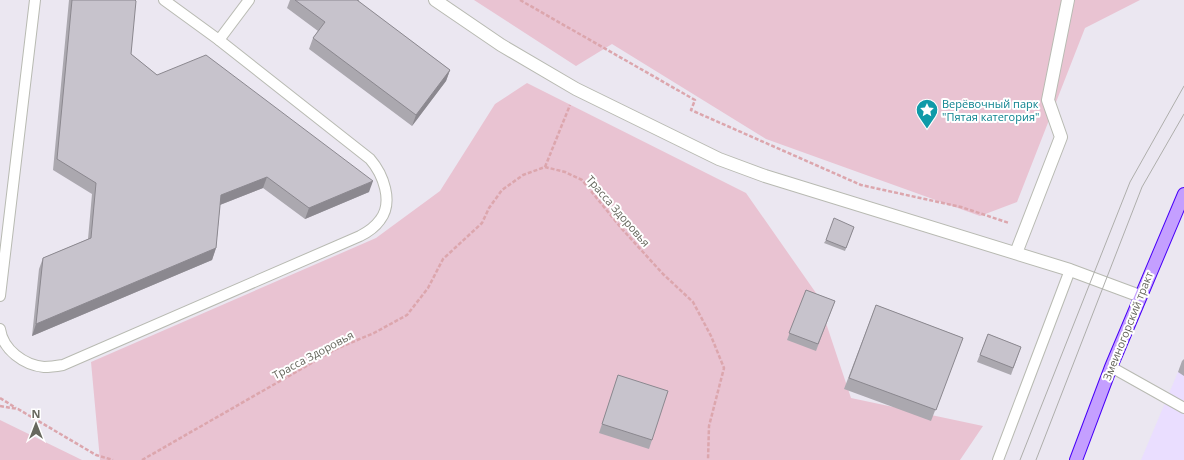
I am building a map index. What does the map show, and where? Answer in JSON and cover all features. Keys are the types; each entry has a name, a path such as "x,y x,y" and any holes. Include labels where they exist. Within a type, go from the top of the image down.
{"highway":[{"name":"Змеиногорский тракт","path":"1076,460 1140,296 1184,194"}],"street":[{"path":"435,0 501,45 576,90 719,159 765,176 1070,270 1140,296"},
{"path":"1016,253 1061,137 1048,100 1068,0"}],"lane":[{"path":"0,296 35,0"},
{"path":"0,329 1,334 10,350 22,360 44,367 63,365 360,236 372,229 381,219 385,210 385,189 383,177 378,167 370,159 219,40 164,0"},
{"path":"219,40 249,0"},
{"path":"998,460 1070,270"},
{"path":"1111,368 1184,408"}],"path":[{"path":"520,0 695,100 691,110 861,185 961,207 1025,228"},
{"path":"545,167 576,90"},
{"name":"Трасса Здоровья","path":"142,460 336,349 374,333 407,315 428,288 443,259 482,223 489,208 502,190 523,175 545,167 565,172 582,180 622,229 663,274 693,302 711,336 724,368 709,426 708,460"},
{"path":"0,398 96,455 113,460"},
{"path":"0,406 18,409"}],"shaded area":[{"path":"474,0 1140,0 1085,28 1017,202 980,216 766,139 612,44 576,66"},
{"path":"527,83 746,193 816,293 851,398 983,426 960,460 100,460 91,362 376,238 440,191 495,104"},
{"path":"1184,363 1184,460 1141,460 1178,372"},
{"path":"0,420 82,460 0,460"}],"building":[{"path":"72,0 135,0 131,54 157,75 206,55 373,181 309,208 267,177 221,195 216,248 36,324 43,258 91,238 96,183 57,159"},
{"path":"295,0 357,0 450,70 416,115 313,38 325,22"},
{"path":"834,218 854,227 846,248 826,240"},
{"path":"806,290 835,301 818,344 789,333"},
{"path":"876,305 963,338 936,410 849,378"},
{"path":"988,334 1021,347 1013,368 980,355"},
{"path":"618,375 668,391 652,440 602,424"}],"tram line":[{"path":"1020,460 1130,182 1184,86"},
{"path":"1036,460 1142,187 1184,114"}],"place":[{"name":"Верёвочный парк \"Пятая категория\"","path":"927,130"}]}
